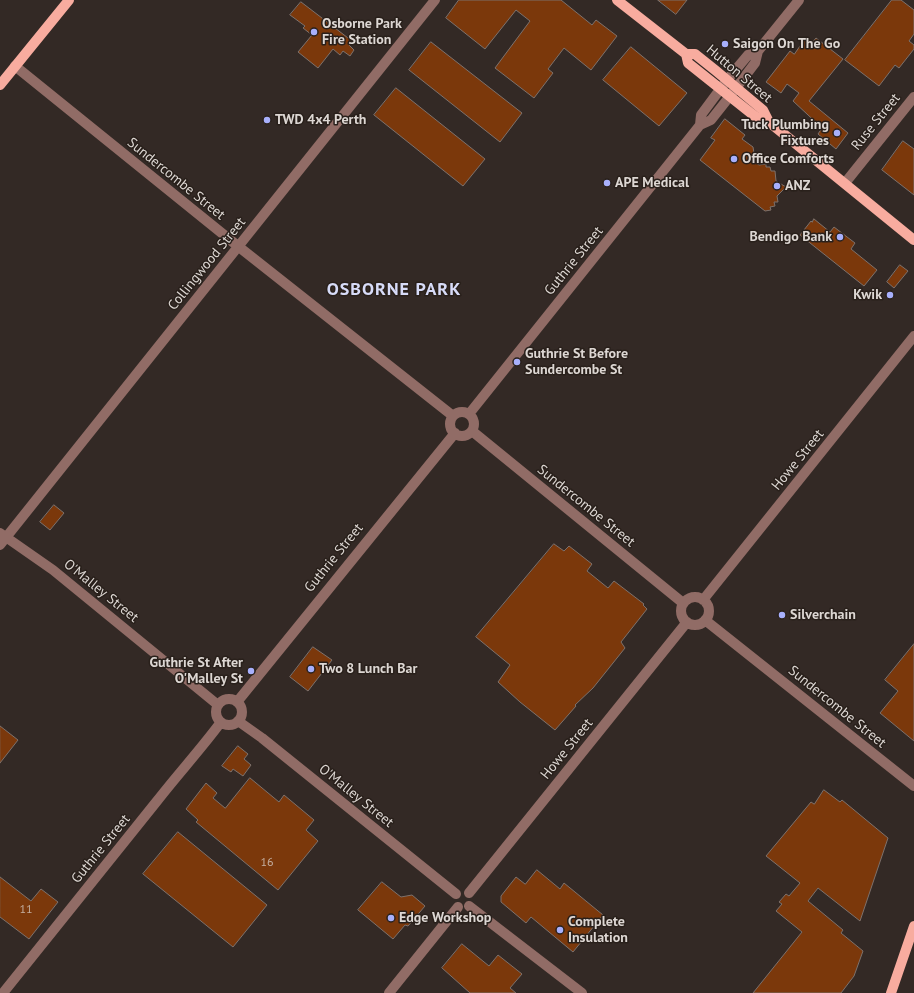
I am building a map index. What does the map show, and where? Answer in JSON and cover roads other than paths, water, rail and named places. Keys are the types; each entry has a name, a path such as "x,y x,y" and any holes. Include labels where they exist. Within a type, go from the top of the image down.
{"main road":[{"path":"0,85 69,0"},
{"name":"Hutton Street","path":"617,0 686,54 695,54 727,80 733,92 757,118 769,122 914,240"},
{"name":"Hutton Street","path":"686,54 688,63 720,89 733,92"},
{"path":"890,993 914,926"}],"street":[{"name":"Collingwood Street","path":"2,538 239,247 435,0"},
{"name":"Guthrie Street","path":"469,414 700,125 710,120 733,92 756,63 758,51 799,0"},
{"name":"Guthrie Street","path":"700,125 701,115 727,80 748,55 758,51"},
{"name":"Sundercombe Street","path":"15,66 239,247 453,416"},
{"name":"Ruse Street","path":"845,183 914,97"},
{"name":"Howe Street","path":"703,600 914,336"},
{"path":"461,412 469,414 474,420 474,428 472,431 464,436 455,433 450,427 453,416 461,412"},
{"name":"Sundercombe Street","path":"472,431 683,603"},
{"name":"Guthrie Street","path":"237,702 455,433"},
{"name":"O'Malley Street","path":"2,538 53,570 218,705"},
{"path":"693,597 703,600 708,607 705,620 695,624 687,622 682,616 681,611 683,603 689,598 693,597"},
{"name":"Sundercombe Street","path":"705,620 914,786"},
{"name":"Howe Street","path":"469,893 687,622"},
{"path":"229,699 237,702 241,709 238,721 231,724 224,724 221,722 217,716 218,705 229,699"},
{"name":"O'Malley Street","path":"238,721 262,738 456,894"},
{"name":"Guthrie Street","path":"3,993 177,776 205,744 221,722"},
{"path":"463,890 469,893 472,901 469,906 464,908 458,907 454,902 456,894 463,890"},
{"path":"469,906 582,993"},
{"path":"389,993 458,907"}],"place":[{"name":"Osborne Park Fire Station","path":"314,32"},
{"name":"Saigon On The Go","path":"725,44"},
{"name":"TWD 4x4 Perth","path":"267,120"},
{"name":"Tuck Plumbing Fixtures","path":"837,133"},
{"name":"Office Comforts","path":"734,159"},
{"name":"APE Medical","path":"607,183"},
{"name":"ANZ","path":"777,186"},
{"name":"Bendigo Bank","path":"840,237"},
{"name":"Kwik","path":"890,295"},
{"name":"Guthrie St Before Sundercombe St","path":"517,362"},
{"name":"Silverchain","path":"782,615"},
{"name":"Two 8 Lunch Bar","path":"311,669"},
{"name":"Guthrie St After O'Malley St","path":"251,671"},
{"name":"Edge Workshop","path":"391,918"},
{"name":"Complete Insulation","path":"560,930"}],"district":[{"name":"OSBORNE PARK","path":"394,290"}]}
